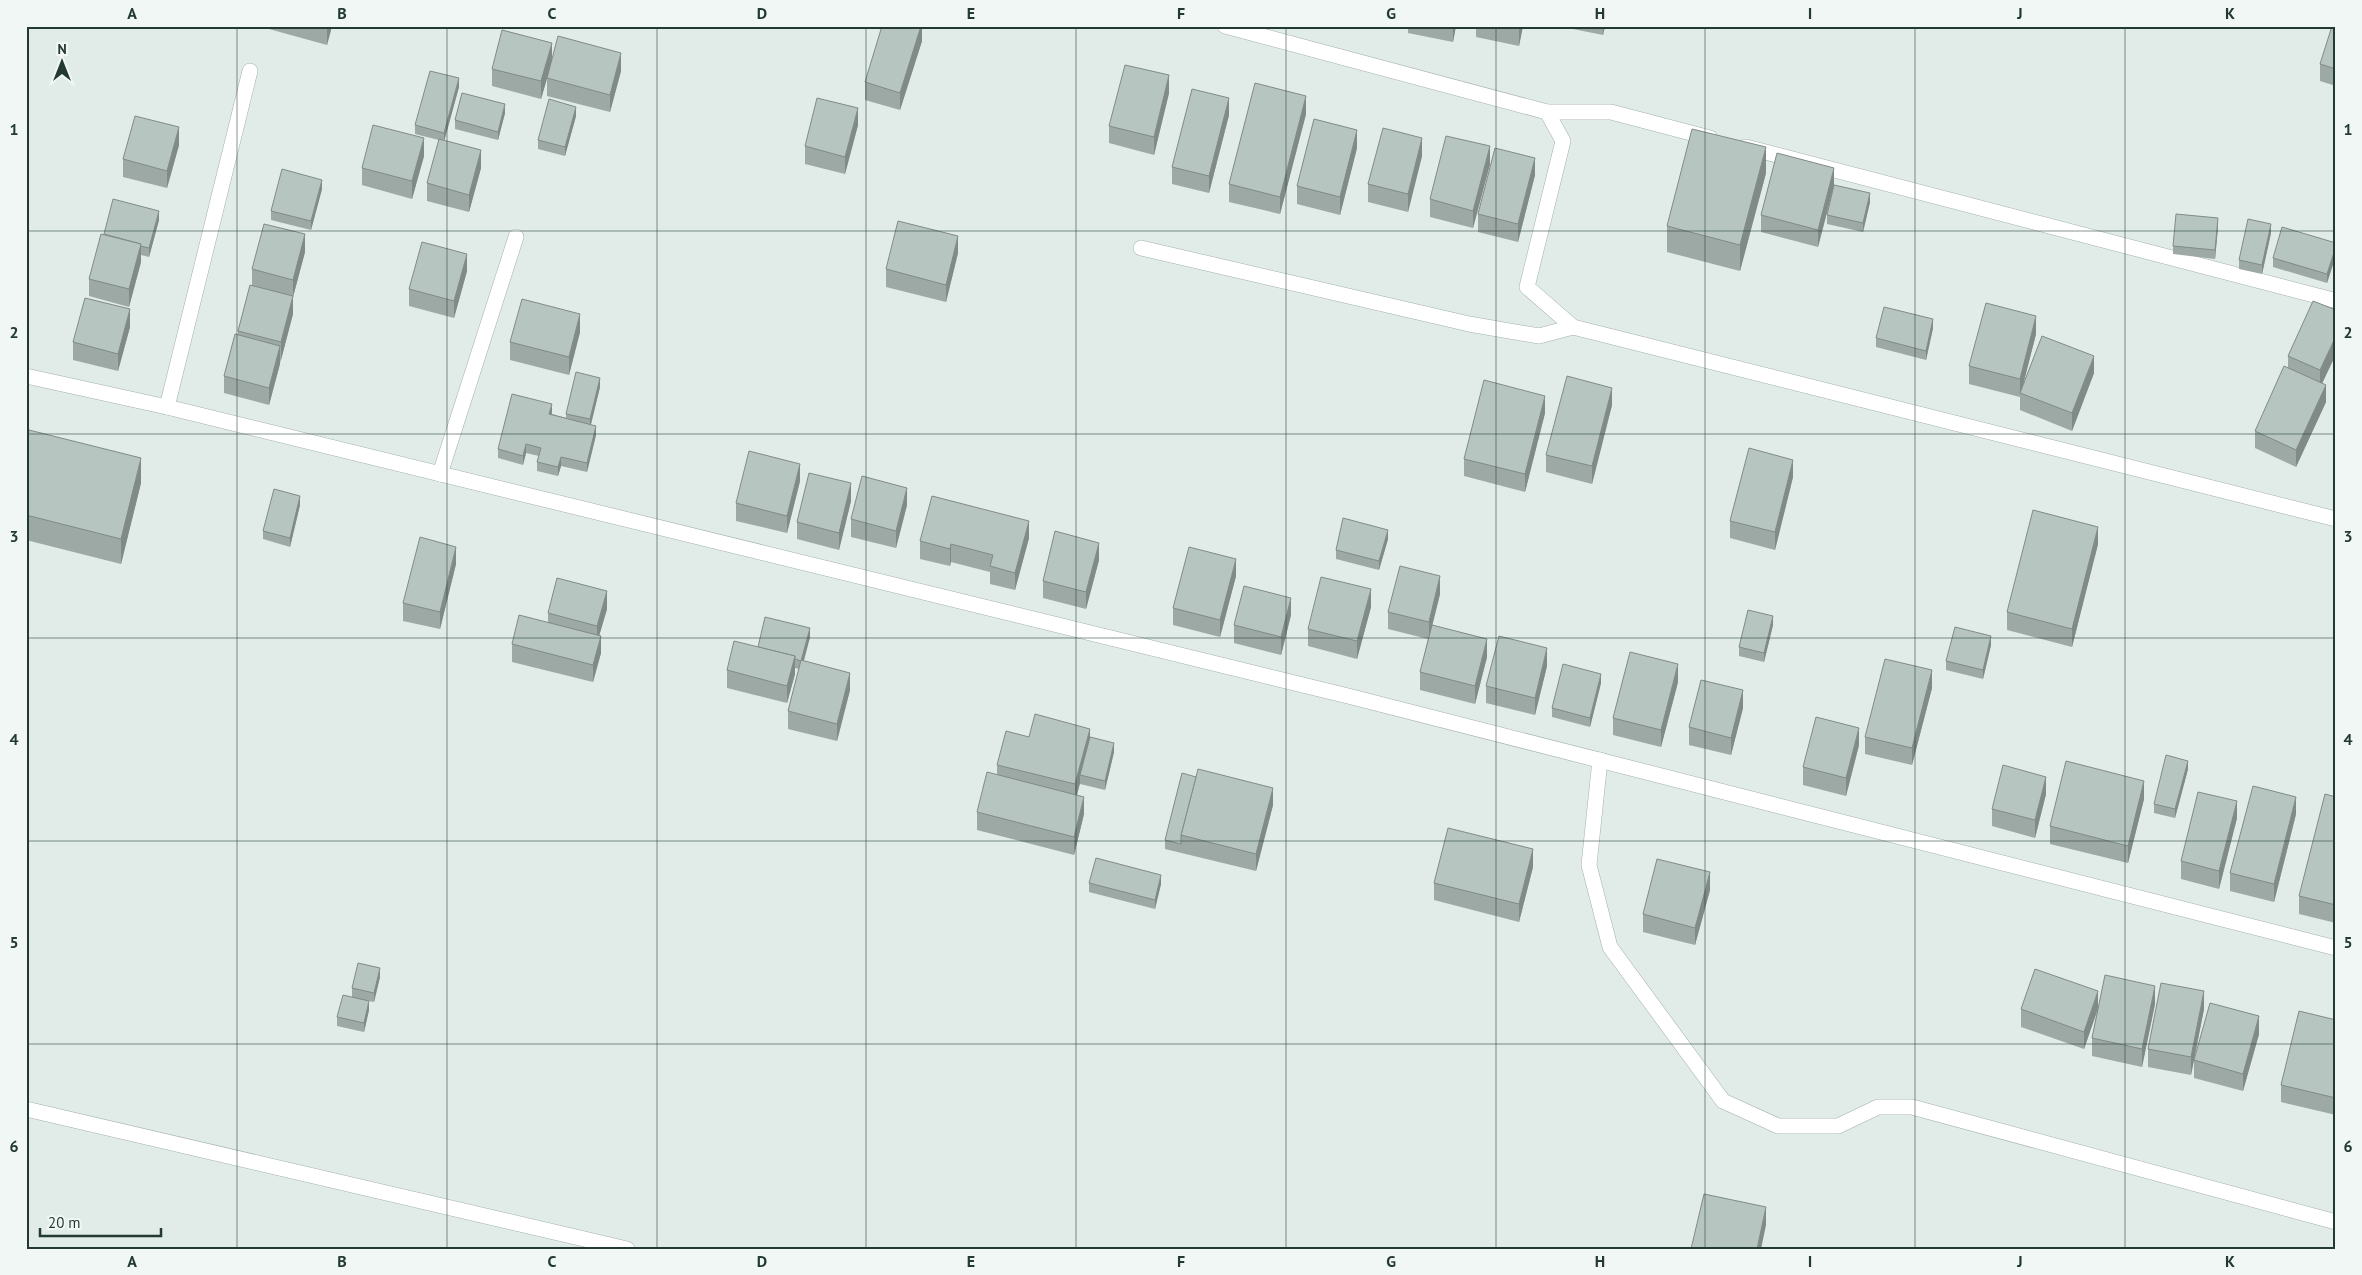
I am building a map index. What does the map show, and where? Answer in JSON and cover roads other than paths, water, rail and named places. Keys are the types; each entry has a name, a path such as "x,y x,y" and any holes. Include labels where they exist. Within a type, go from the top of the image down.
{"street":[{"path":"1225,26 1547,112 1611,112 2333,300"},
{"path":"167,407 250,71"},
{"path":"1547,112 1563,141 1527,287 1573,327 2336,519"},
{"path":"440,474 516,237"},
{"path":"1141,248 1459,321 1530,335 1539,336 1573,327"},
{"path":"26,376 167,407 1352,697 2336,948"},
{"path":"1600,760 1589,865 1610,946 1723,1101 1778,1126 1838,1126 1878,1107 1912,1107 2336,1222"},
{"path":"26,1109 627,1249"}]}
